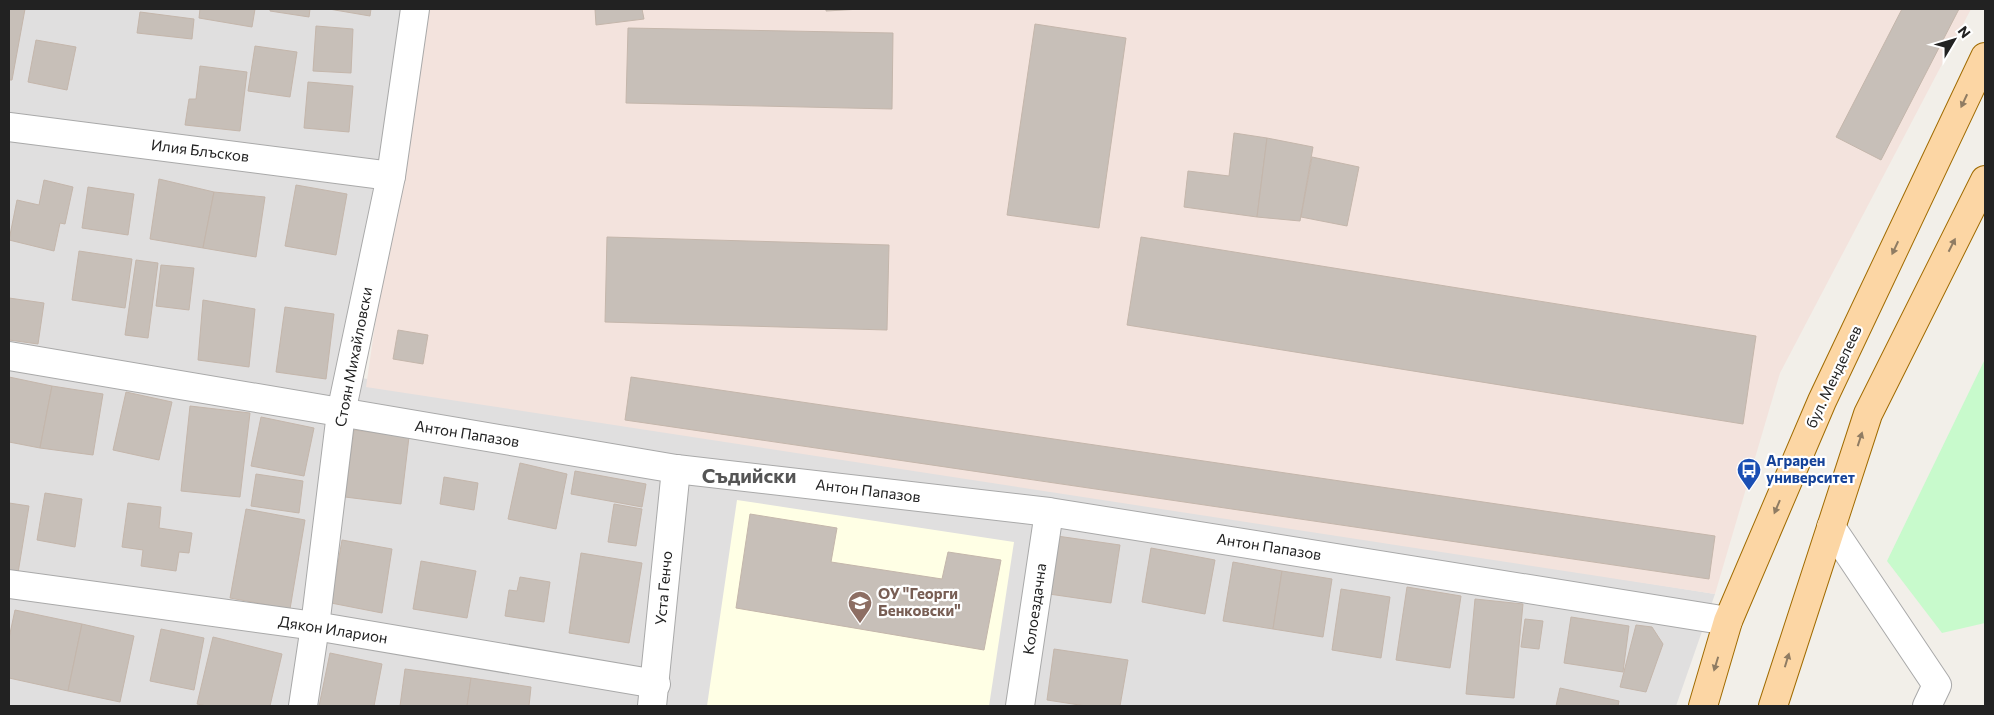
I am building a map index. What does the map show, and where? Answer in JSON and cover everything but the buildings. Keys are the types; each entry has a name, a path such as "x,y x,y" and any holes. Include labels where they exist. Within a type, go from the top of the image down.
{"main road":[{"name":"бул. Менделеев","path":"1703,706 1728,621 1822,401 1985,57"},
{"path":"1774,706 1868,414 1985,180"}],"street":[{"name":"Стоян Михайловски","path":"303,706 315,626 341,413 391,176 415,9"},
{"name":"Илия Блъсков","path":"9,126 391,176"},
{"name":"Антон Папазов","path":"9,356 676,469 1049,512 1728,621"},
{"name":"Уста Генчо","path":"654,695 676,469"},
{"name":"Колоездачна","path":"1020,706 1049,512"},
{"path":"1831,527 1937,685 1927,706"},
{"name":"Дякон Иларион","path":"9,584 315,626 654,695"}],"shaded area":[{"path":"9,9 409,9 349,376 1715,594 1676,706 9,706"},
{"path":"421,9 1971,9 1780,373 1715,594 366,387"},
{"name":"ОУ \"Георги Бенковски\"","path":"737,500 1014,542 989,706 707,706"}],"green space":[{"path":"1985,359 1985,623 1942,633 1887,561"}],"place":[{"name":"Аграрен университет","path":"1749,491"},
{"name":"ОУ \"Георги Бенковски\"","path":"860,624"}],"district":[{"name":"Съдийски","path":"749,476"}]}
